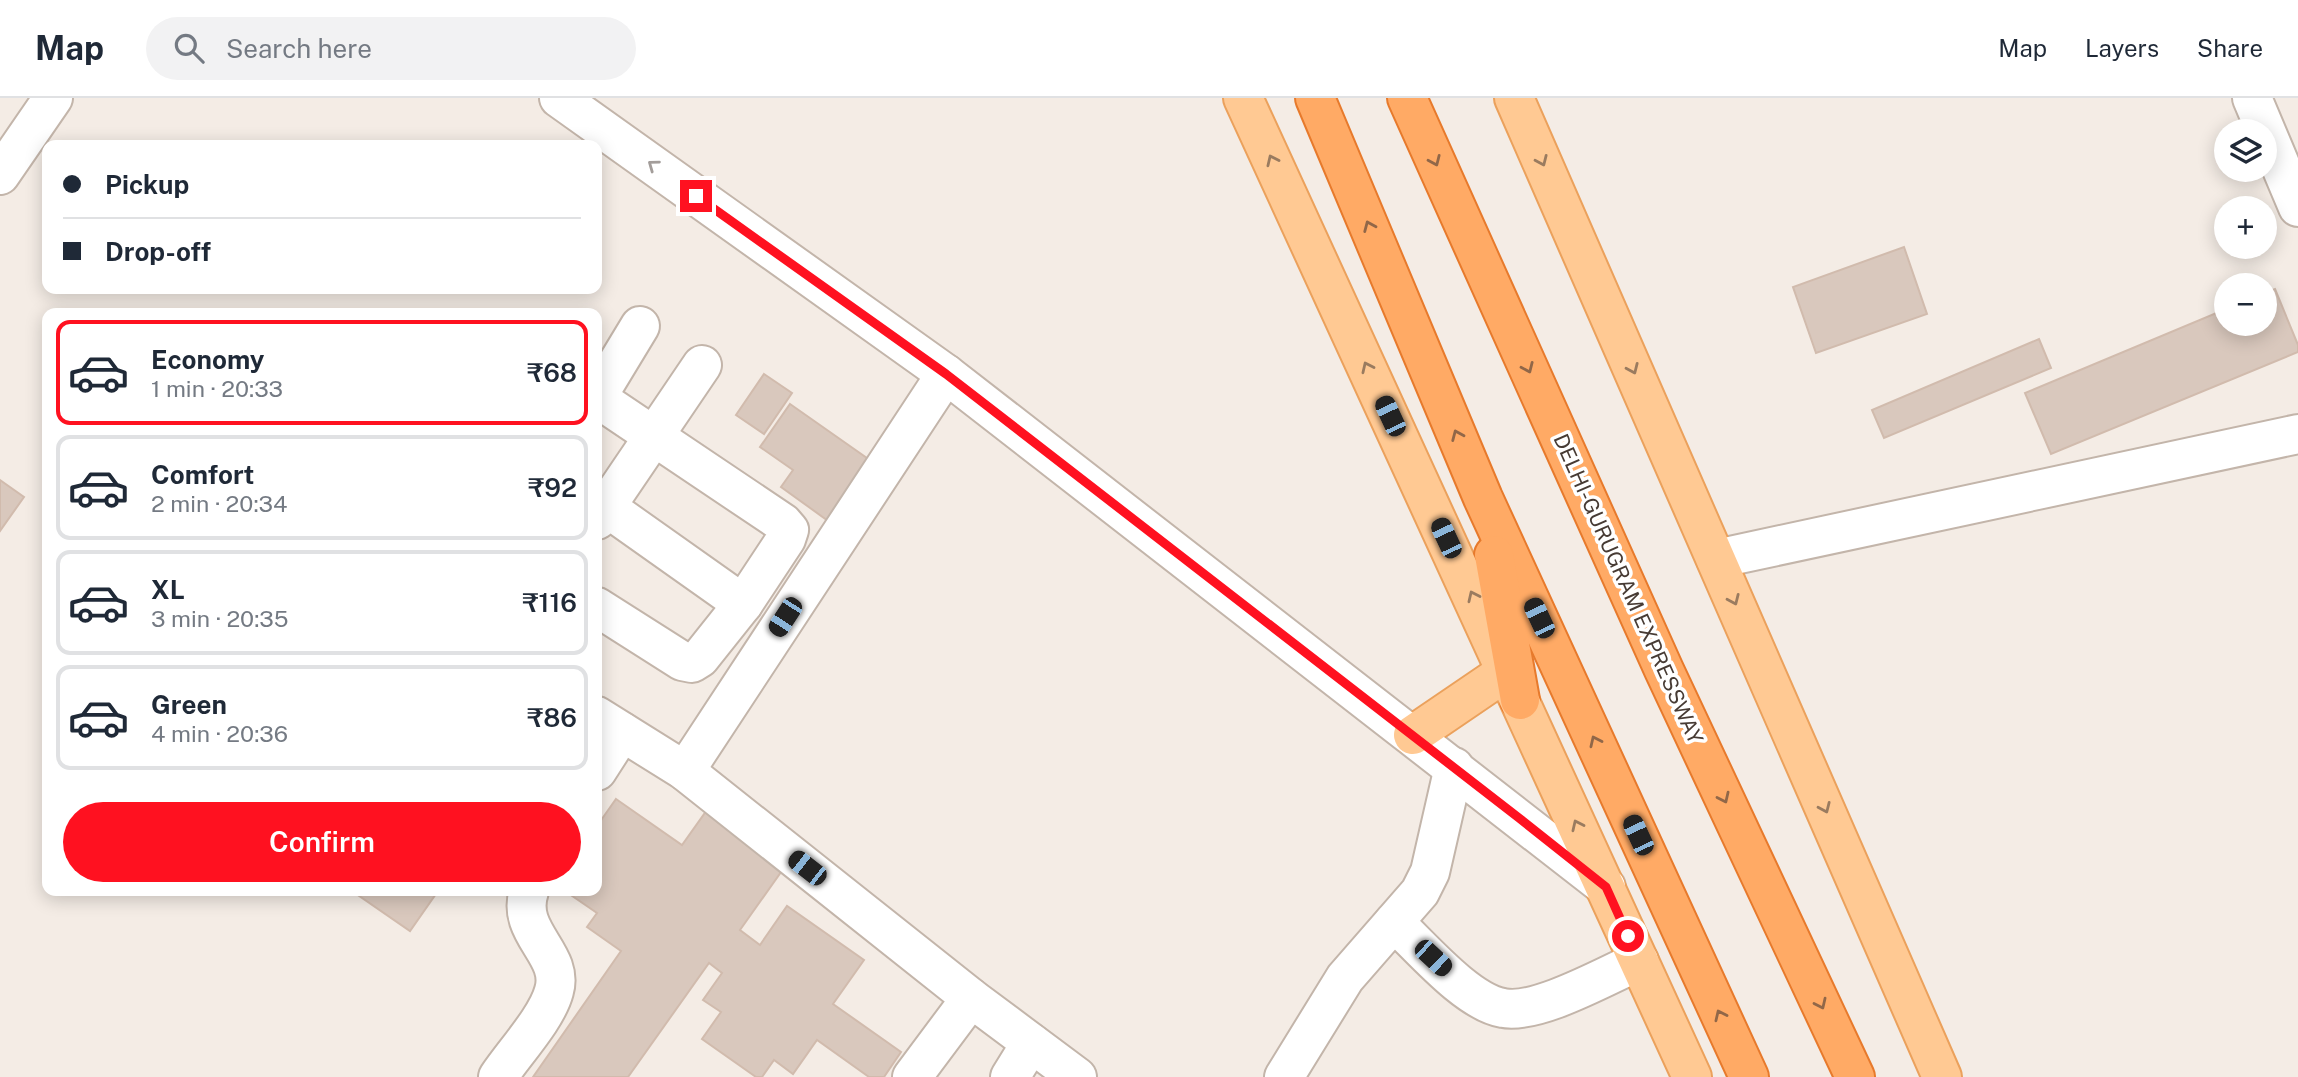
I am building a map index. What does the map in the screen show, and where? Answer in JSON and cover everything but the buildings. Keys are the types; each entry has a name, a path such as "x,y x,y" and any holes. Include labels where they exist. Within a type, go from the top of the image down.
{"highway":[{"path":"1315,98 1483,498 1749,1077"},
{"name":"DELHI-GURUGRAM EXPRESSWAY","path":"1407,98 1664,670 1855,1077"},
{"path":"1483,498 1514,685"}],"main road":[{"path":"1243,98 1692,1077"},
{"path":"1514,98 1942,1077"},
{"path":"1413,735 1514,685"}],"street":[{"path":"0,175 53,98"},
{"path":"559,98 946,374 1606,887"},
{"path":"2252,98 2298,207"},
{"path":"602,390 640,326"},
{"path":"602,512 702,365"},
{"path":"685,771 946,374"},
{"path":"602,401 783,523 789,530 786,539 744,604 700,658 692,663 682,661 602,610"},
{"path":"1716,559 2298,434"},
{"path":"602,515 744,604"},
{"path":"602,751 609,724 685,771 971,998 1077,1077"},
{"path":"1284,1077 1345,978 1420,892 1430,872 1454,767"},
{"path":"498,1077 555,990 554,966 527,919 527,896"},
{"path":"1394,922 1472,994 1503,1008 1532,1008 1639,961"},
{"path":"912,1077 971,998"},
{"path":"1010,1077 1031,1043"}],"route":[{"path":"696,196 946,374 1606,887 1628,936"}]}
